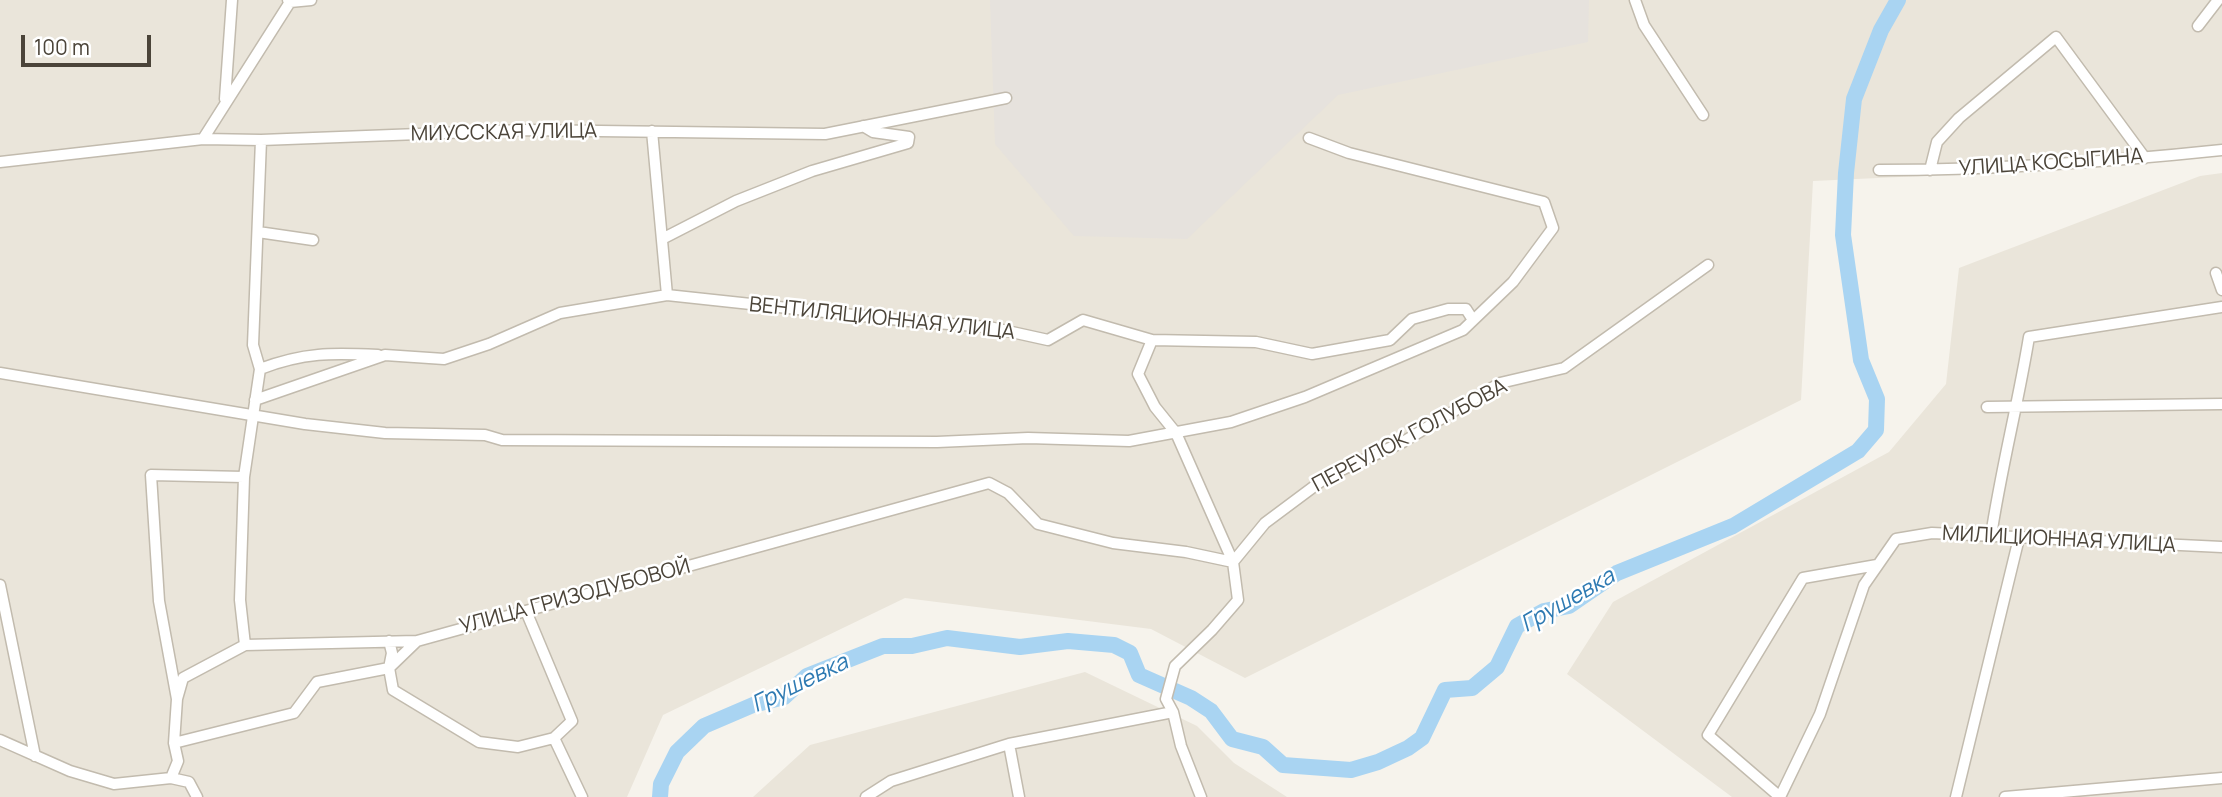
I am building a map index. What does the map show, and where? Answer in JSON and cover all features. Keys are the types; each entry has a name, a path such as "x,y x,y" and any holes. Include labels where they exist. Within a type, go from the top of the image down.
{"street":[{"path":"225,103 232,0"},
{"path":"203,139 289,1 311,0"},
{"path":"1635,0 1644,25 1703,115"},
{"path":"2198,26 2218,0"},
{"path":"1930,170 1937,142 1959,118 2056,37 2145,158"},
{"name":"МИУССКАЯ УЛИЦА","path":"0,162 203,139 524,130 825,134 1006,98"},
{"path":"662,239 736,201 812,171 908,143 908,136 873,132 863,127"},
{"path":"652,131 667,295"},
{"path":"0,373 251,416 385,433 485,435 502,440 532,442 937,442 1028,438 1129,441 1176,433 1231,422 1305,397 1462,330 1513,282 1553,228 1544,202 1349,153 1310,138"},
{"path":"245,645 240,600 244,477 260,369 253,345 261,139"},
{"name":"УЛИЦА КОСЫГИНА","path":"1879,170 1976,169 2222,150"},
{"path":"258,232 313,240"},
{"name":"ПЕРЕУЛОК ГОЛУБОВА","path":"1233,562 1265,523 1328,476 1403,442 1500,383 1564,368 1708,265"},
{"path":"2216,273 2222,290"},
{"name":"ВЕНТИЛЯЦИОННАЯ УЛИЦА","path":"260,369 279,361 323,352 444,359 489,344 559,313 667,295 989,327 1048,340 1083,320 1152,341 1256,342 1312,354 1390,340 1412,319 1448,309 1466,309 1473,320"},
{"path":"1991,536 1999,480 2017,405 2029,337 2222,307"},
{"path":"1152,341 1138,374 1155,407 1176,433 1233,562 1238,600 1212,631 1175,666 1167,699 1181,746 1201,797"},
{"name":"ВЕНТИЛЯЦИОННАЯ УЛИЦА","path":"255,400 385,355"},
{"path":"1987,407 2222,404"},
{"path":"171,778 178,761 174,743 177,699 159,601 151,475 244,477"},
{"name":"УЛИЦА ГРИЗОДУБОВОЙ","path":"177,699 183,678 245,645 417,641 989,483 1008,493 1038,524 1113,543 1186,552 1233,562"},
{"name":"МИЛИЦИОННАЯ УЛИЦА","path":"1877,565 1896,538 1932,533 2222,547"},
{"path":"1956,797 2019,538"},
{"path":"1877,565 1864,585 1820,714 1780,797 1708,735 1803,578 1877,565"},
{"path":"0,585 35,756"},
{"path":"389,641 392,653 389,668 393,690 479,742 518,747 554,738 572,721 526,611"},
{"path":"174,743 294,713 317,682 389,668 417,641"},
{"path":"866,797 891,781 1009,744 1173,712"},
{"path":"554,738 582,797"},
{"path":"0,740 70,771 114,784 171,778 189,782 197,797"},
{"path":"1009,744 1019,797"},
{"path":"2005,797 2222,778"}],"shaded area":[{"path":"0,0 2222,0 2222,146 1921,176 1813,181 1801,400 1245,678 1151,629 905,598 663,715 627,797 0,797"},
{"path":"990,0 1589,0 1588,42 1338,95 1187,239 1074,236 995,144"},
{"path":"2222,173 2222,797 1732,797 1567,674 1613,602 1889,452 1946,384 1959,268 2200,176"},
{"path":"1085,672 1197,726 1234,763 1287,797 753,797 810,745"}],"waterway":[{"name":"Грушевка","path":"660,797 661,784 677,752 704,726 753,705 784,697 807,676 883,646 912,646 947,638 1020,647 1068,641 1114,645 1130,653 1139,675 1191,698 1211,711 1232,739 1263,747 1283,765 1351,770 1378,762 1408,748 1422,738 1445,690 1472,688 1497,667 1517,626 1544,611 1569,606 1617,573 1733,526 1858,451 1876,430 1877,399 1861,360 1843,235 1846,173 1854,99 1881,30 1898,0"}]}
